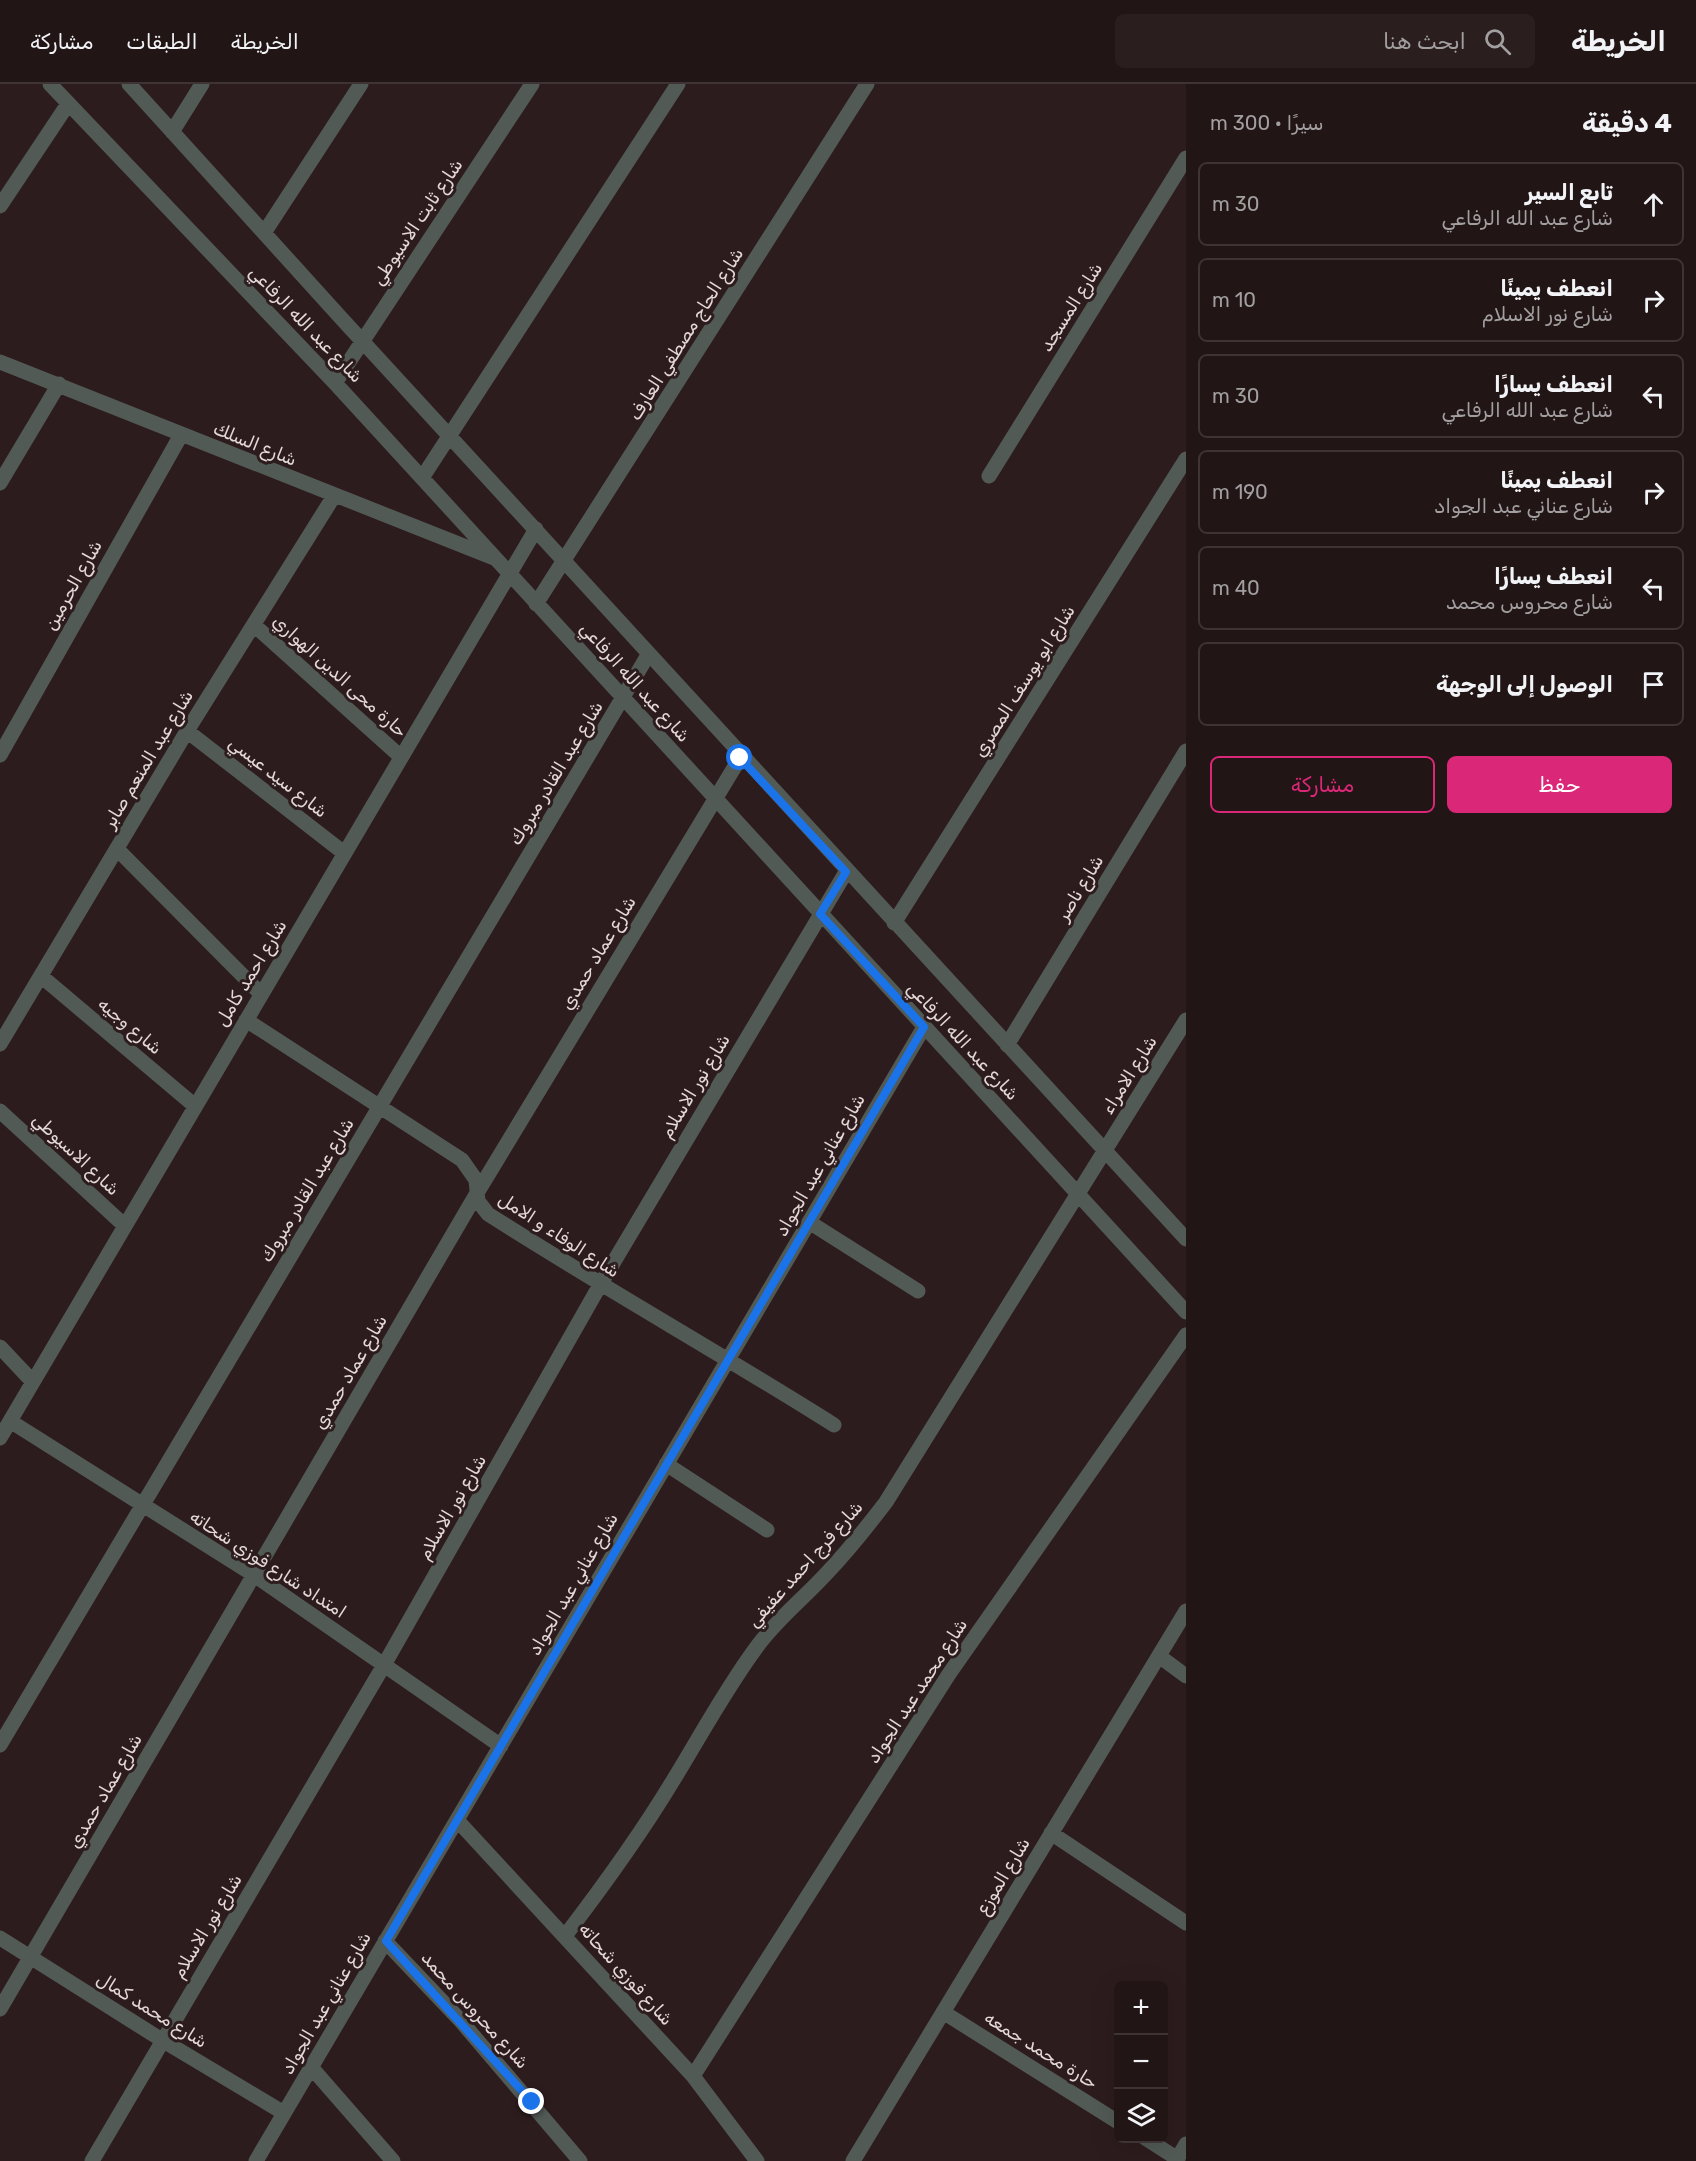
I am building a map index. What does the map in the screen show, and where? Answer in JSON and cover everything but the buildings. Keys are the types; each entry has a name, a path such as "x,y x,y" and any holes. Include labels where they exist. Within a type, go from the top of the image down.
{"street":[{"name":"شارع عبد الله الرفاعي","path":"50,84 335,383 1186,1312"},
{"name":"شارع عبد الله الرفاعي","path":"129,84 450,438 536,529 740,758 1186,1239"},
{"path":"172,132 202,84"},
{"path":"264,233 361,84"},
{"name":"شارع ثابت الاسيوطي","path":"335,383 532,84"},
{"path":"422,478 678,84"},
{"name":"شارع الحاج مصطفي العارف","path":"536,604 867,84"},
{"path":"0,206 68,104"},
{"name":"شارع المسجد","path":"989,476 1186,158"},
{"name":"شارع السلك","path":"0,362 496,559"},
{"path":"0,483 59,384"},
{"name":"شارع الحرمين","path":"0,755 181,435"},
{"name":"شارع ابو يوسف المصري","path":"894,923 1186,459"},
{"name":"شارع عبد المنعم صابر","path":"0,1044 187,731 334,496"},
{"name":"شارع احمد كامل","path":"0,1437 536,529"},
{"name":"حارة محى الدين الهواري","path":"254,625 401,757"},
{"name":"شارع عبد القادر مبروك","path":"0,1745 648,656"},
{"name":"شارع سيد عيسي","path":"187,731 344,853"},
{"name":"شارع ناصر","path":"1007,1045 1186,751"},
{"name":"شارع عماد حمدي","path":"0,2009 477,1193 740,758"},
{"path":"117,849 261,994"},
{"name":"شارع نور الاسلام","path":"92,2161 384,1665 600,1285 846,872"},
{"name":"شارع وجيه","path":"40,976 195,1106"},
{"name":"شارع الوفاء و الامل","path":"246,1020 462,1160 476,1180 482,1208 488,1214 600,1285 729,1358 834,1425"},
{"name":"شارع الامراء","path":"1104,1151 1186,1020"},
{"name":"شارع عناني عبد الجواد","path":"256,2161 924,1027"},
{"name":"شارع الاسيوطي","path":"0,1111 125,1226"},
{"name":"شارع فرج احمد عفيفي","path":"565,1936 623,1859 675,1778 717,1704 757,1646 791,1606 823,1577 855,1542 886,1502 1104,1151"},
{"path":"809,1222 918,1291"},
{"name":"شارع محمد عبد الجواد","path":"693,2076 949,1674 1186,1335"},
{"path":"0,1347 33,1383"},
{"name":"امتداد شارع فوزي شحاته","path":"10,1421 254,1575 501,1746"},
{"path":"666,1464 767,1530"},
{"name":"شارع الموزع","path":"853,2161 1186,1611"},
{"path":"1159,1656 1186,1676"},
{"name":"شارع فوزي شحاته","path":"457,1820 693,2076 757,2161"},
{"path":"1051,1833 1186,1923"},
{"name":"شارع محمد كمال","path":"0,1938 162,2040 284,2113"},
{"name":"شارع محروس محمد","path":"386,1941 460,2020 580,2161"},
{"name":"حارة محمد جمعه","path":"943,2012 1114,2119"},
{"path":"311,2067 393,2161"},
{"path":"1151,2143 1177,2160 1186,2144"}],"route":[{"path":"532,2102 386,1941 924,1027 820,914 846,872 740,758"}]}
